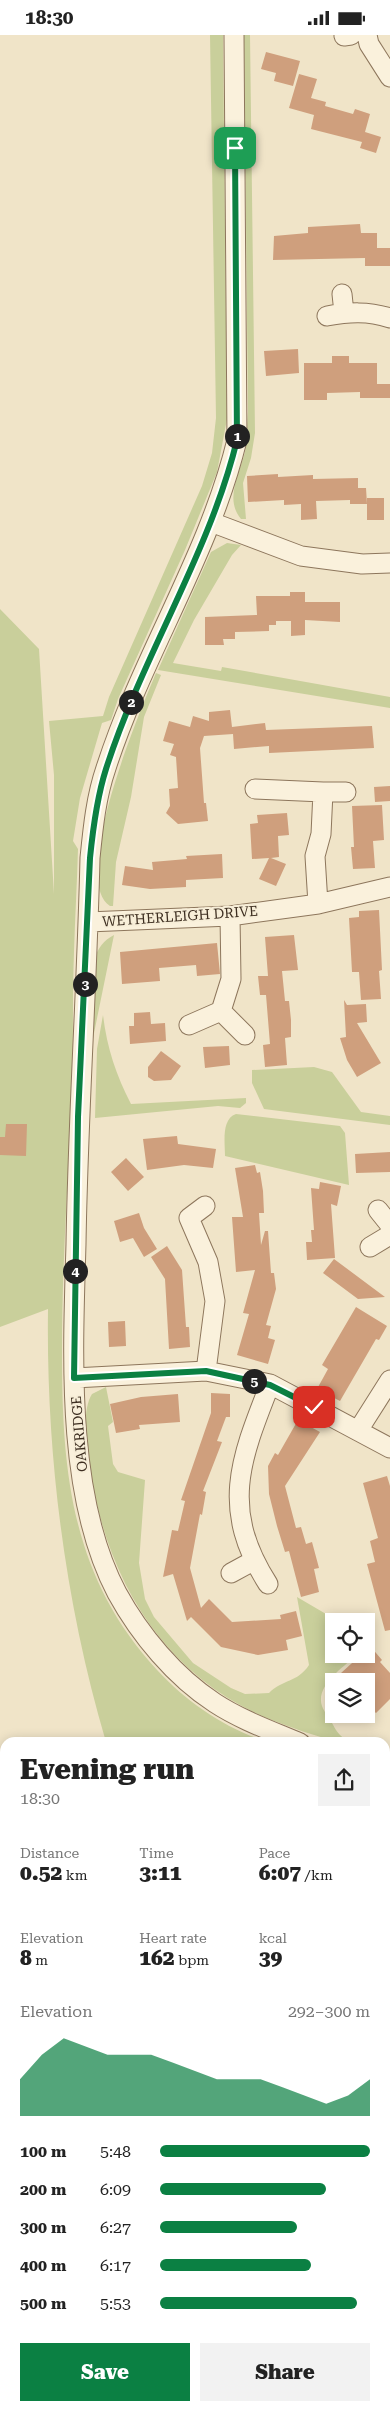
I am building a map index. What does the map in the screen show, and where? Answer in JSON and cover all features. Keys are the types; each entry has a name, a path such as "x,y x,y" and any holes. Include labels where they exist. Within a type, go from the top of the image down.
{"street":[{"name":"OAKRIDGE","path":"234,35 237,440 228,476 211,522 120,726 105,771 93,825 78,1117 74,1378 79,1459 92,1531 117,1593 144,1635 178,1673 215,1703 286,1737"},
{"path":"367,35 369,44 390,77"},
{"path":"342,293 335,314 374,313 390,318"},
{"path":"211,522 301,556 362,564 390,563"},
{"path":"255,789 346,792"},
{"path":"318,904 315,856 321,834 323,792"},
{"name":"WETHERLEIGH DRIVE","path":"88,922 230,916 318,904 390,887"},
{"path":"190,1025 221,1011 231,979 230,916"},
{"path":"221,1011 245,1035"},
{"path":"205,1206 189,1217 208,1262 214,1301 206,1371"},
{"path":"378,1210 390,1225"},
{"path":"370,1247 390,1235"},
{"path":"74,1378 206,1371 270,1385 358,1429 390,1448"},
{"path":"358,1429 390,1380"},
{"path":"268,1584 253,1561 242,1525 238,1487 245,1449 270,1385"},
{"path":"231,1573 253,1561"}],"green space":[{"path":"210,35 223,35 227,419 217,472 185,550 118,699 111,720 102,723 80,798 73,841 78,849 73,973 72,1095 65,1233 62,1351 65,1439 69,1481 77,1521 89,1561 106,1599 129,1635 170,1683 209,1714 253,1737 105,1737 79,1636 61,1528 50,1419 48,1309 0,1327 0,609 39,649 54,894 54,775 49,721 103,716 109,697 202,486 212,453 216,418"},
{"path":"244,35 250,35 255,433 251,458 243,483 246,519 241,519 236,511 233,495 245,452 248,412"},
{"path":"227,543 241,545 232,555 194,620 173,663 221,671 222,667 390,697 390,708 158,670 211,552"},
{"path":"156,673 161,675 144,717 131,797 116,862 113,906 110,906 100,890 98,864 102,830 124,756"},
{"path":"114,935 92,1043 94,959 102,945"},
{"path":"103,1015 113,1061 131,1104 246,1098 246,1103 240,1108 218,1106 95,1118 97,1049"},
{"path":"314,1067 332,1072 361,1112 390,1116 390,1125 264,1109 252,1083 252,1070"},
{"path":"236,1114 340,1126 345,1133 349,1185 225,1156 226,1126 231,1117"},
{"path":"106,1387 113,1422 108,1426 113,1464 118,1472 145,1480 139,1563 145,1599 154,1617 193,1663 231,1688 245,1694 269,1693 279,1685 300,1675 309,1665 297,1597 325,1613 325,1663 347,1663 336,1673 325,1673 325,1687 321,1698 322,1706 325,1712 325,1723 332,1723 343,1737 323,1737 312,1734 245,1708 210,1686 179,1659 153,1629 131,1594 113,1557 100,1517 87,1445 86,1412 92,1394"}],"building":[{"path":"266,52 300,61 293,86 274,81 276,73 261,69"},
{"path":"299,74 317,79 311,98 326,102 325,106 353,114 355,109 370,114 365,132 381,137 376,153 360,148 362,142 311,129 314,115 289,108"},
{"path":"360,224 361,233 377,233 377,248 390,248 390,266 365,266 365,258 273,260 274,236 308,233 308,227"},
{"path":"298,349 299,373 266,376 264,351"},
{"path":"332,356 349,356 349,363 377,363 377,384 390,384 390,398 360,398 360,392 327,393 327,400 304,400 304,363 332,363"},
{"path":"278,474 278,477 313,475 313,479 358,478 358,488 366,488 367,504 350,504 350,500 316,501 317,519 301,520 301,504 284,505 284,500 248,502 247,476"},
{"path":"367,498 384,498 384,520 367,520"},
{"path":"290,592 305,592 305,602 340,602 340,622 305,620 305,635 291,636 291,621 276,621 276,625 269,625 269,631 235,632 235,639 223,639 224,645 205,645 205,617 257,615 256,596 290,596"},
{"path":"230,710 232,727 265,723 266,730 372,726 374,748 269,753 269,746 234,749 233,734 204,736 200,748 204,803 206,803 208,821 178,824 166,813 170,806 169,789 178,788 176,757 170,755 174,744 163,741 169,721 190,727 193,716 209,721 209,712"},
{"path":"390,786 390,801 375,802 374,787"},
{"path":"382,805 384,840 373,841 375,868 353,869 351,847 354,847 352,806"},
{"path":"287,813 289,835 278,836 279,857 271,858 286,864 276,886 259,879 269,858 252,859 250,824 258,823 257,815"},
{"path":"222,854 223,878 186,880 186,887 150,889 122,885 125,866 153,870 152,862 187,859 186,856"},
{"path":"379,910 382,970 379,971 381,999 361,1000 359,972 352,972 349,918 359,917 359,911"},
{"path":"294,935 298,970 282,971 285,1001 289,1001 291,1020 291,1037 285,1038 287,1065 265,1067 263,1045 270,1044 266,995 260,995 258,976 268,976 265,937"},
{"path":"217,943 220,974 197,976 196,965 159,968 160,981 122,984 120,952"},
{"path":"344,1000 347,1005 366,1004 367,1022 357,1023 381,1063 357,1077 347,1060 340,1038 346,1037"},
{"path":"150,1012 151,1024 165,1023 166,1041 130,1044 129,1026 134,1026 134,1013"},
{"path":"229,1046 230,1065 205,1068 203,1047"},
{"path":"161,1051 181,1066 171,1080 154,1081 148,1077 148,1067"},
{"path":"6,1124 27,1124 26,1156 0,1155 0,1137 5,1137"},
{"path":"177,1136 178,1144 216,1149 213,1168 184,1165 147,1170 143,1139"},
{"path":"390,1152 390,1172 356,1173 355,1154"},
{"path":"126,1158 144,1177 128,1191 111,1172"},
{"path":"255,1165 257,1173 260,1172 263,1191 264,1213 259,1213 261,1245 265,1231 268,1231 271,1273 274,1273 276,1289 266,1325 271,1326 268,1338 275,1340 268,1364 237,1355 249,1314 243,1313 255,1270 236,1272 232,1217 243,1217 235,1168"},
{"path":"320,1182 341,1186 337,1206 331,1204 335,1258 307,1260 306,1242 312,1242 311,1230 314,1230 311,1188 319,1189"},
{"path":"139,1213 144,1228 157,1249 144,1257 133,1238 120,1242 114,1221"},
{"path":"167,1246 182,1270 186,1327 189,1327 190,1347 169,1349 165,1279 151,1257"},
{"path":"334,1259 385,1297 358,1299 323,1273"},
{"path":"356,1307 387,1326 379,1340 376,1339 340,1401 317,1389 328,1369 322,1365"},
{"path":"125,1321 126,1346 109,1347 108,1322"},
{"path":"211,1393 230,1394 230,1417 226,1417 217,1441 222,1442 203,1491 206,1492 190,1568 201,1608 209,1599 232,1622 281,1619 280,1615 296,1611 302,1636 286,1640 288,1650 258,1655 221,1647 191,1617 187,1621 173,1574 163,1577 172,1530 178,1531 185,1501 181,1500 211,1413"},
{"path":"178,1394 180,1422 139,1425 140,1429 116,1433 110,1404 141,1397"},
{"path":"298,1420 320,1432 285,1486 296,1528 301,1527 306,1544 312,1542 319,1568 314,1569 319,1592 301,1597 289,1551 285,1552 277,1526 269,1494 268,1466 275,1453 278,1455"},
{"path":"387,1476 390,1486 390,1630 385,1631 367,1564 375,1562 370,1541 378,1538 363,1483"},
{"path":"375,1652 382,1660 380,1662 390,1673 390,1699 376,1713 375,1673 341,1673 352,1663 375,1663"}],"route":[{"path":"235,148 237,440 228,476 211,522 120,726 105,771 93,825 78,1117 74,1378 206,1371 270,1385 314,1407"}]}
